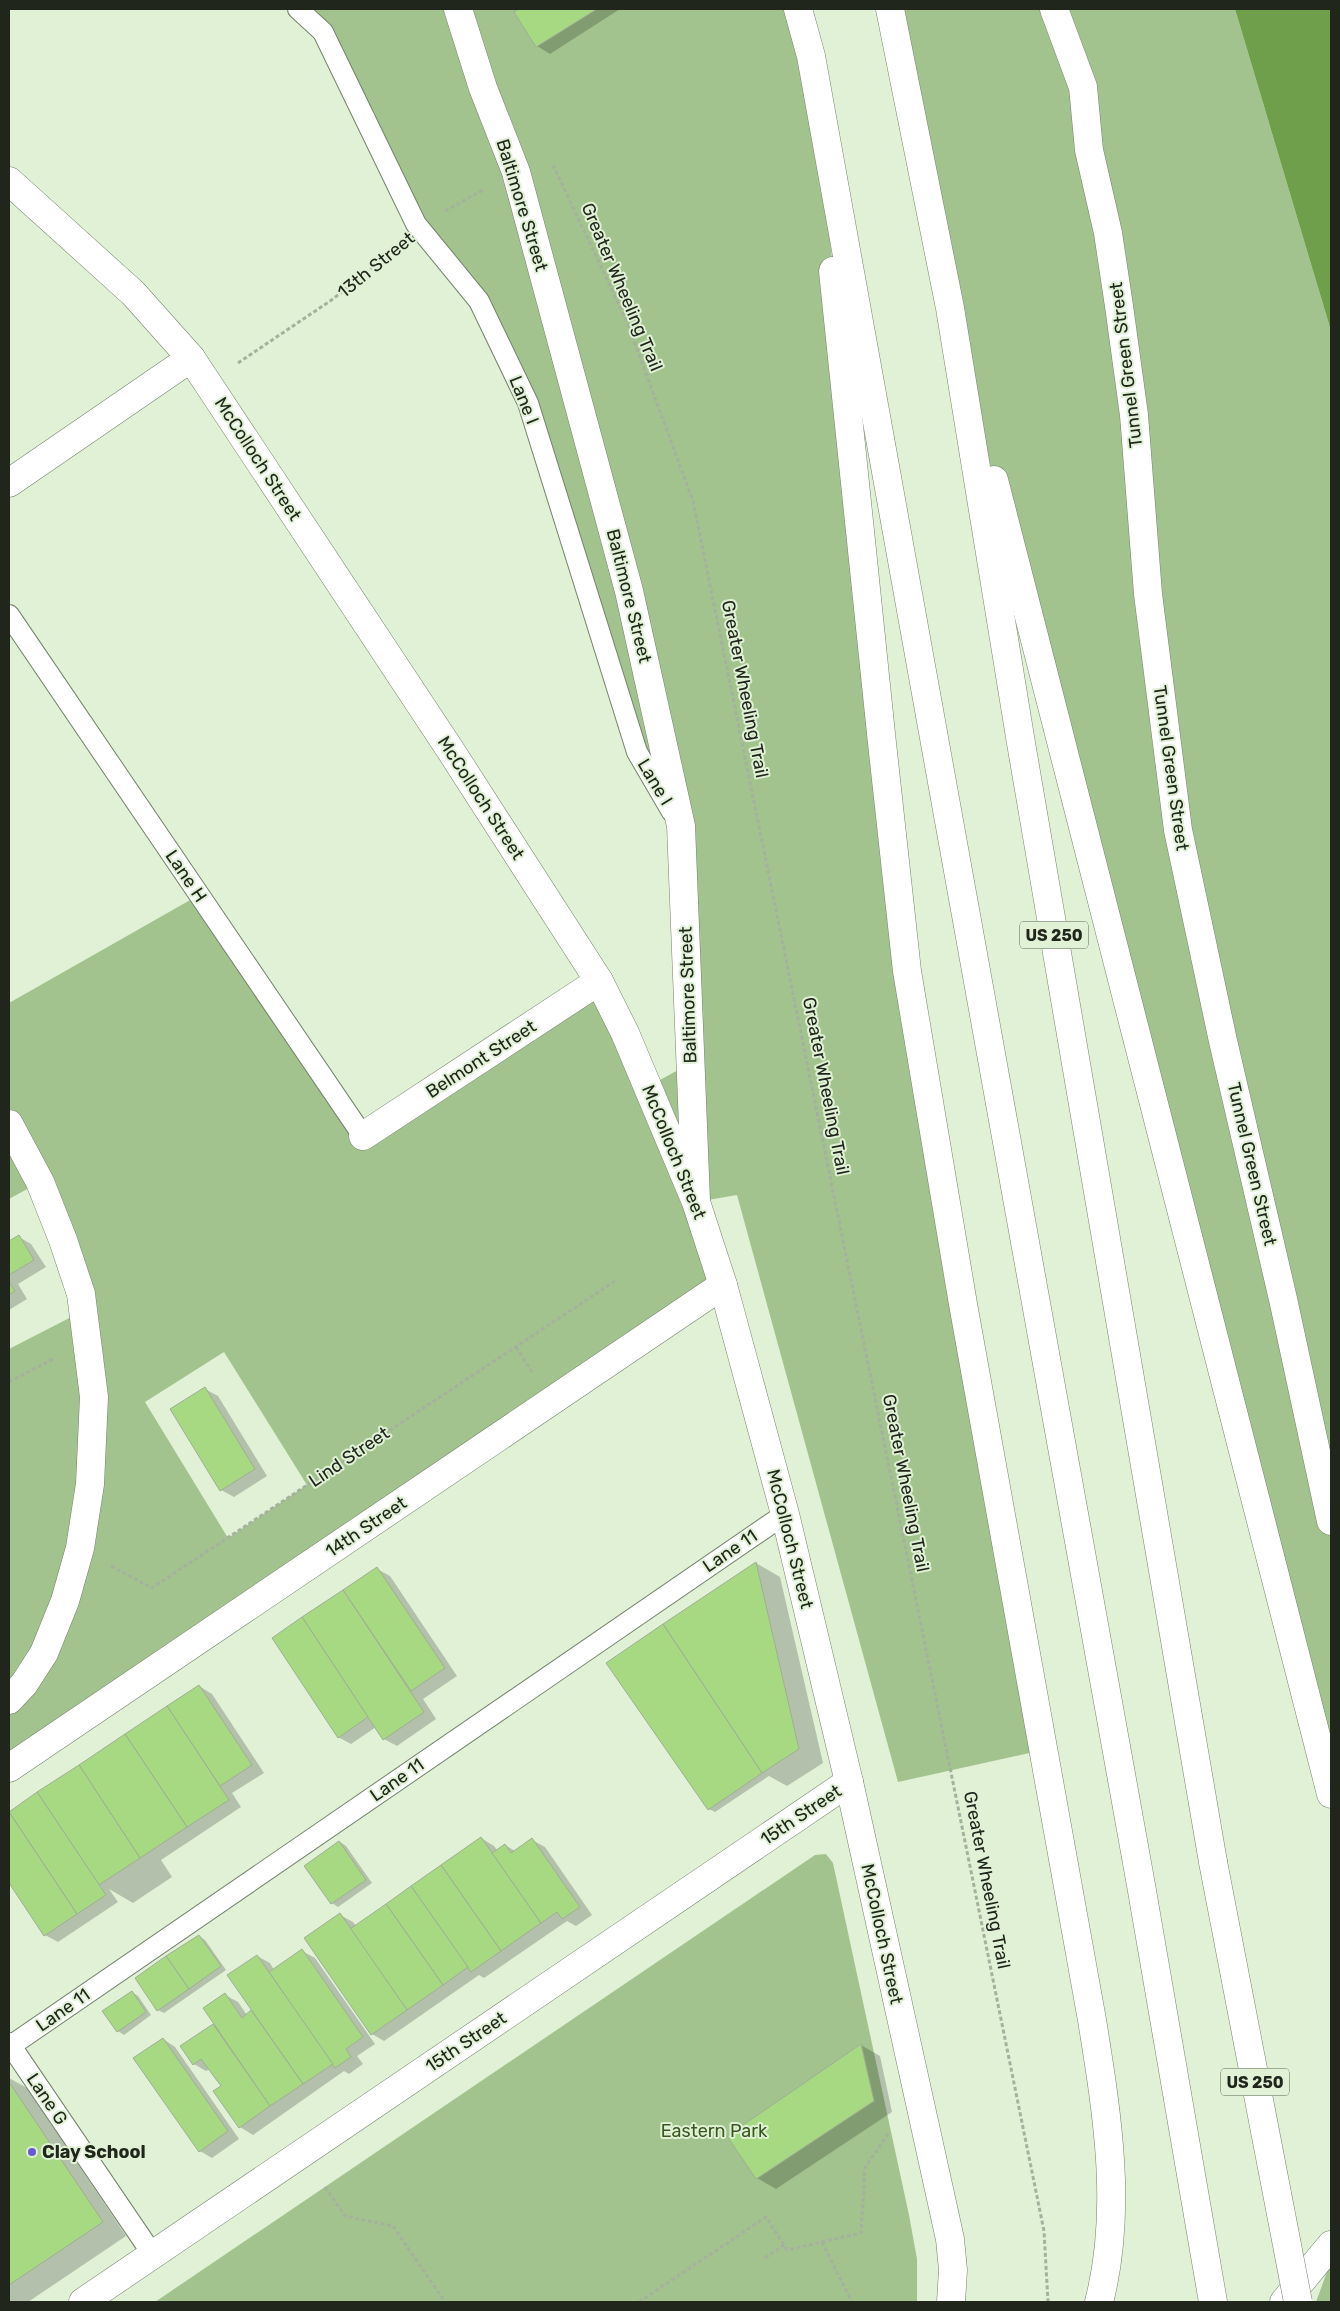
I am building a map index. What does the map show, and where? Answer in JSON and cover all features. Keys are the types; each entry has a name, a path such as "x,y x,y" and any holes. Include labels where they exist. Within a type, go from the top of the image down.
{"main road":[{"name":"Baltimore Street","path":"458,9 483,88 516,172 629,591 681,826 696,1202"},
{"path":"798,9 811,56 1141,1885 1213,2302"},
{"name":"US 250","path":"890,9 950,308 1023,753 1213,1862 1298,2302"},
{"name":"Tunnel Green Street","path":"1054,9 1083,87 1089,150 1108,233 1134,415 1148,594 1178,830 1223,1041 1284,1299 1331,1521"},
{"path":"811,56 907,971 963,1304 1092,2020 1105,2103 1110,2162 1111,2213 1108,2254 1099,2302"},
{"name":"McColloch Street","path":"9,181 132,293 191,358 449,748 600,981 625,1033 696,1202 723,1285 785,1514 849,1782 950,2239 953,2270 952,2302"},
{"path":"950,308 1331,1794"},
{"path":"9,483 191,358"},
{"name":"Belmont Street","path":"363,1136 600,981"},
{"path":"9,1124 40,1182 63,1240 81,1294 94,1397 90,1484 80,1548 65,1601 44,1653 24,1684 9,1700"},
{"name":"14th Street","path":"9,1768 723,1285"},
{"name":"15th Street","path":"83,2302 849,1782"},
{"path":"1284,2302 1331,2245"}],"lane":[{"name":"Lane I","path":"298,9 324,32 420,229 479,300 528,403 637,752 681,826"},
{"name":"Lane H","path":"9,615 363,1136"},
{"name":"Lane 11","path":"9,2045 785,1514"},
{"name":"Lane G","path":"9,2045 153,2255"}],"path":[{"name":"13th Street","path":"208,383 334,299 431,219 548,154"},
{"name":"Greater Wheeling Trail","path":"548,154 627,322 693,501 1044,2231 1048,2302"},
{"name":"Lind Street","path":"80,1548 152,1588 615,1281"},
{"path":"516,1347 534,1374"},
{"path":"9,1382 55,1358"},
{"path":"639,2302 766,2216 787,2250 861,2233 865,2168 891,2129"},
{"path":"325,2187 345,2216 393,2226 445,2302"},
{"path":"822,2242 852,2302"},
{"path":"765,2258 784,2245"}],"green space":[{"path":"297,9 798,9 811,56 882,743 1043,1750 898,1782 737,1195 696,1202 723,1285 9,1768 9,1349 83,1311 40,1182 9,1199 9,1003 199,895 363,1136 599,981 649,1086 691,1063 681,826 637,752 528,403 479,301 420,229 323,32","holes":["224,1352 307,1485 228,1538 145,1402"]},
{"path":"884,9 1235,9 1331,331 1331,1794 950,308"},
{"name":"Eastern Park","path":"826,1854 833,1863 909,2215 917,2259 917,2302 155,2302 815,1855"},
{"path":"1331,2261 1331,2302 1316,2302"}],"shaded area":[{"path":"1235,9 1331,9 1331,331"}],"building":[{"path":"519,9 597,9 536,47 514,12"},
{"path":"19,1235 34,1260 9,1275 9,1241"},
{"path":"9,1282 15,1291 9,1295"},
{"path":"205,1387 255,1469 220,1491 170,1409"},
{"path":"756,1562 799,1749 762,1773 663,1624"},
{"path":"377,1567 445,1668 411,1691 343,1590"},
{"path":"343,1590 424,1712 383,1740 302,1617"},
{"path":"302,1617 368,1717 338,1738 272,1638"},
{"path":"663,1624 762,1773 708,1810 606,1663"},
{"path":"199,1685 252,1765 220,1786 167,1706"},
{"path":"167,1706 229,1800 187,1827 125,1734"},
{"path":"125,1734 187,1827 140,1858 79,1765"},
{"path":"79,1765 140,1858 99,1885 37,1792"},
{"path":"37,1792 106,1895 77,1914 9,1812"},
{"path":"9,1812 77,1914 44,1936 9,1883"},
{"path":"481,1837 541,1923 501,1951 441,1865"},
{"path":"532,1838 580,1907 562,1919 557,1912 541,1923 492,1853 505,1844 511,1853"},
{"path":"339,1841 366,1880 331,1904 304,1866"},
{"path":"441,1865 501,1951 471,1972 411,1886"},
{"path":"411,1886 468,1967 443,1985 386,1904"},
{"path":"386,1904 443,1985 407,2010 350,1929"},
{"path":"340,1913 407,2010 371,2035 304,1938"},
{"path":"199,1935 221,1966 189,1989 166,1956"},
{"path":"302,1949 363,2037 346,2049 351,2057 335,2068 269,1972"},
{"path":"257,1955 333,2064 303,2084 227,1975"},
{"path":"166,1956 189,1989 157,2011 135,1978"},
{"path":"132,1991 146,2012 117,2032 102,2011"},
{"path":"225,1993 242,2018 251,2010 303,2084 270,2106 203,2008"},
{"path":"213,2024 270,2106 239,2128 213,2091 221,2086 201,2059 193,2065 180,2046"},
{"path":"163,2038 228,2131 199,2152 133,2058"},
{"path":"861,2044 874,2101 756,2179 727,2136"},
{"name":"Clay School","path":"9,2082 103,2222 9,2285"}],"place":[{"name":"Clay School","path":"32,2152"}]}
